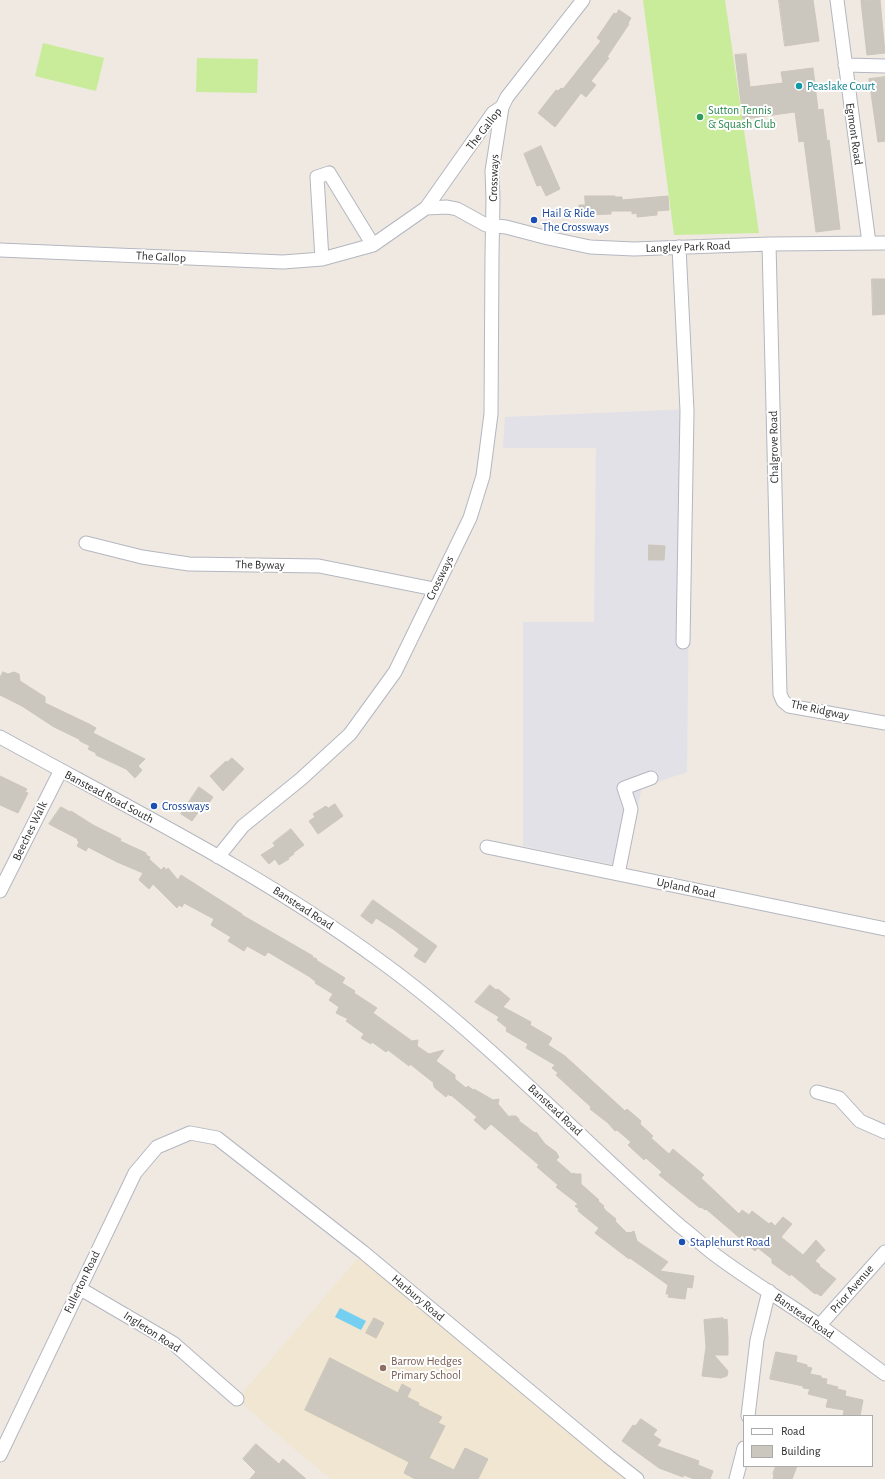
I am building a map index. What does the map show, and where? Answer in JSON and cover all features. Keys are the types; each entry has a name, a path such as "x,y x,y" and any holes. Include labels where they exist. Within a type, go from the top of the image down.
{"street":[{"name":"The Gallop","path":"0,250 283,262 322,259 373,245 426,208 493,113 502,108 507,97 583,0"},
{"name":"Egmont Road","path":"837,0 869,243"},
{"path":"845,65 885,66"},
{"name":"Crossways","path":"218,856 243,826 301,779 350,734 395,672 434,589 470,518 483,476 491,414 493,225 492,171 502,108"},
{"path":"322,259 317,177 329,174 373,245"},
{"path":"426,208 448,207 457,209 482,223 493,225"},
{"name":"Langley Park Road","path":"493,225 506,226 548,238 590,247 634,249 769,244 885,243"},
{"name":"Chalgrove Road","path":"769,244 778,650"},
{"path":"679,247 687,411 683,642"},
{"name":"The Byway","path":"86,543 142,557 189,564 319,566 434,589"},
{"name":"The Ridgway","path":"778,650 780,694 783,701 789,706 885,723"},
{"name":"Banstead Road South","path":"0,737 218,856"},
{"name":"Beeches Walk","path":"0,891 60,770"},
{"path":"618,874 631,809 624,788 651,778"},
{"name":"Upland Road","path":"487,847 885,929"},
{"name":"Banstead Road","path":"218,856 301,906 350,939 417,988 490,1050 673,1219 714,1254 819,1326 885,1374"},
{"path":"817,1092 839,1098 860,1121 885,1132"},
{"name":"Fullerton Road","path":"0,1455 135,1173 157,1147 190,1133"},
{"name":"Harbury Road","path":"190,1133 216,1138 229,1147 363,1252 637,1479"},
{"name":"Prior Avenue","path":"819,1326 885,1252"},
{"name":"Ingleton Road","path":"79,1288 173,1343 237,1399"},
{"path":"748,1415 757,1340 769,1291"},
{"path":"736,1479 743,1452"}],"shaded area":[{"path":"691,409 687,772 642,787 625,867 523,846 523,622 594,622 596,448 503,448 505,417"},
{"name":"Barrow Hedges Primary School","path":"363,1252 637,1479 331,1479 292,1447 237,1399"}],"green space":[{"name":"Sutton Tennis & Squash Club","path":"643,0 725,0 759,233 674,235"},
{"path":"43,43 104,58 96,91 35,76"},
{"path":"197,58 258,59 257,93 196,92"}],"water":[{"path":"340,1308 366,1321 361,1330 335,1317"}],"building":[{"path":"779,0 813,0 819,41 785,46"},
{"path":"880,0 885,53 867,55 861,1"},
{"path":"619,10 631,18 628,23 629,24 607,57 609,58 591,81 596,85 586,97 581,93 555,127 538,113 556,90 558,91 561,88 563,89 601,41 597,38 614,13 616,14"},
{"path":"746,54 750,87 783,83 781,72 813,68 818,110 823,109 827,141 829,140 840,229 816,232 804,141 799,142 795,112 743,119 735,55"},
{"path":"885,77 885,141 878,142 869,79"},
{"path":"541,146 560,189 546,196 541,185 537,186 524,154"},
{"path":"585,196 615,196 622,197 622,200 668,196 669,210 657,211 657,215 637,217 637,213 632,214 632,211 611,211 611,214 579,215 579,205 585,205"},
{"path":"872,279 885,279 885,314 873,315"},
{"path":"649,545 665,546 664,560 649,560"},
{"path":"3,672 8,674 14,672 19,674 20,681 45,697 45,703 89,724 96,728 93,733 145,759 138,766 142,770 135,778 126,769 96,755 96,753 88,749 90,746 79,739 54,727 22,706 0,695 0,678"},
{"path":"232,758 244,769 223,791 210,776 226,761 227,762"},
{"path":"0,776 27,789 25,792 28,793 18,813 0,805"},
{"path":"199,787 213,797 205,809 202,807 192,821 181,814"},
{"path":"335,804 343,816 318,834 309,821 315,817 313,814 326,806 328,808"},
{"path":"61,807 121,839 120,841 146,853 146,855 150,857 149,859 161,870 164,867 166,870 168,868 178,880 181,875 242,915 313,956 312,957 317,959 316,960 345,978 342,983 377,1008 373,1013 412,1041 418,1040 417,1046 429,1054 444,1050 436,1061 455,1075 455,1079 466,1088 468,1086 493,1100 499,1099 498,1104 509,1117 516,1116 519,1121 535,1133 536,1132 545,1144 556,1152 559,1157 556,1160 572,1174 581,1174 581,1184 599,1200 598,1201 604,1206 603,1207 605,1210 616,1219 615,1221 627,1233 634,1231 637,1241 668,1262 660,1271 694,1276 692,1288 687,1287 685,1299 668,1297 669,1294 666,1294 668,1285 630,1258 629,1259 595,1233 599,1228 578,1211 579,1209 575,1206 578,1204 556,1187 558,1185 537,1167 539,1165 491,1124 485,1130 474,1120 477,1117 451,1095 450,1096 448,1094 446,1097 435,1088 434,1083 410,1064 409,1066 388,1050 386,1052 372,1042 371,1044 361,1038 364,1034 346,1021 348,1019 336,1013 339,1007 329,1000 333,994 315,983 316,982 310,977 268,952 265,956 247,946 244,951 228,941 231,937 211,925 214,919 184,903 182,907 179,905 177,908 153,884 149,889 139,880 143,873 88,847 86,851 77,846 79,842 77,840 78,839 49,824"},
{"path":"291,829 304,845 293,853 294,854 288,858 289,859 279,865 275,859 269,864 261,855 275,846 273,843"},
{"path":"373,900 437,946 425,963 414,956 419,949 393,929 376,918 372,924 361,916"},
{"path":"490,985 496,990 498,989 510,999 503,1007 531,1022 530,1025 552,1038 548,1045 565,1056 625,1111 627,1109 641,1121 640,1124 653,1136 651,1138 669,1154 673,1149 704,1175 701,1178 739,1214 742,1210 749,1215 752,1211 769,1224 771,1222 775,1226 783,1217 792,1224 781,1237 803,1255 816,1240 825,1250 815,1261 836,1279 821,1296 816,1293 815,1294 791,1274 790,1276 772,1263 772,1259 758,1248 755,1251 706,1209 700,1208 659,1175 662,1172 646,1158 644,1160 628,1145 631,1142 617,1130 615,1131 608,1123 590,1109 591,1107 556,1075 558,1073 552,1068 555,1065 526,1048 528,1044 506,1031 507,1028 497,1020 499,1017 475,1002"},
{"path":"374,1318 384,1323 376,1338 366,1333"},
{"path":"723,1318 724,1320 727,1319 728,1355 714,1355 728,1371 727,1376 721,1378 702,1376 706,1347 704,1320"},
{"path":"776,1352 797,1356 796,1362 812,1368 810,1374 827,1379 826,1384 846,1391 845,1396 863,1400 860,1415 843,1415 844,1410 826,1407 828,1399 808,1394 810,1389 803,1388 803,1386 770,1379"},
{"path":"330,1358 398,1393 402,1384 411,1389 407,1397 419,1403 418,1405 442,1417 438,1423 445,1426 429,1458 454,1470 465,1448 488,1459 478,1479 415,1479 404,1473 409,1462 305,1410"},
{"path":"641,1419 657,1430 653,1435 661,1440 657,1446 699,1461 698,1465 713,1471 710,1479 694,1479 684,1475 683,1477 659,1468 622,1441 633,1425 635,1426"},
{"path":"256,1444 279,1464 283,1459 306,1479 250,1479 256,1472 243,1459"},
{"path":"776,1467 797,1467 792,1479 773,1479"}],"place":[{"name":"Peaslake Court","path":"799,86"},
{"name":"Sutton Tennis & Squash Club","path":"700,117"},
{"name":"Hail & Ride The Crossways","path":"534,220"},
{"name":"Crossways","path":"154,806"},
{"name":"Staplehurst Road","path":"682,1242"},
{"name":"Barrow Hedges Primary School","path":"383,1368"}]}
